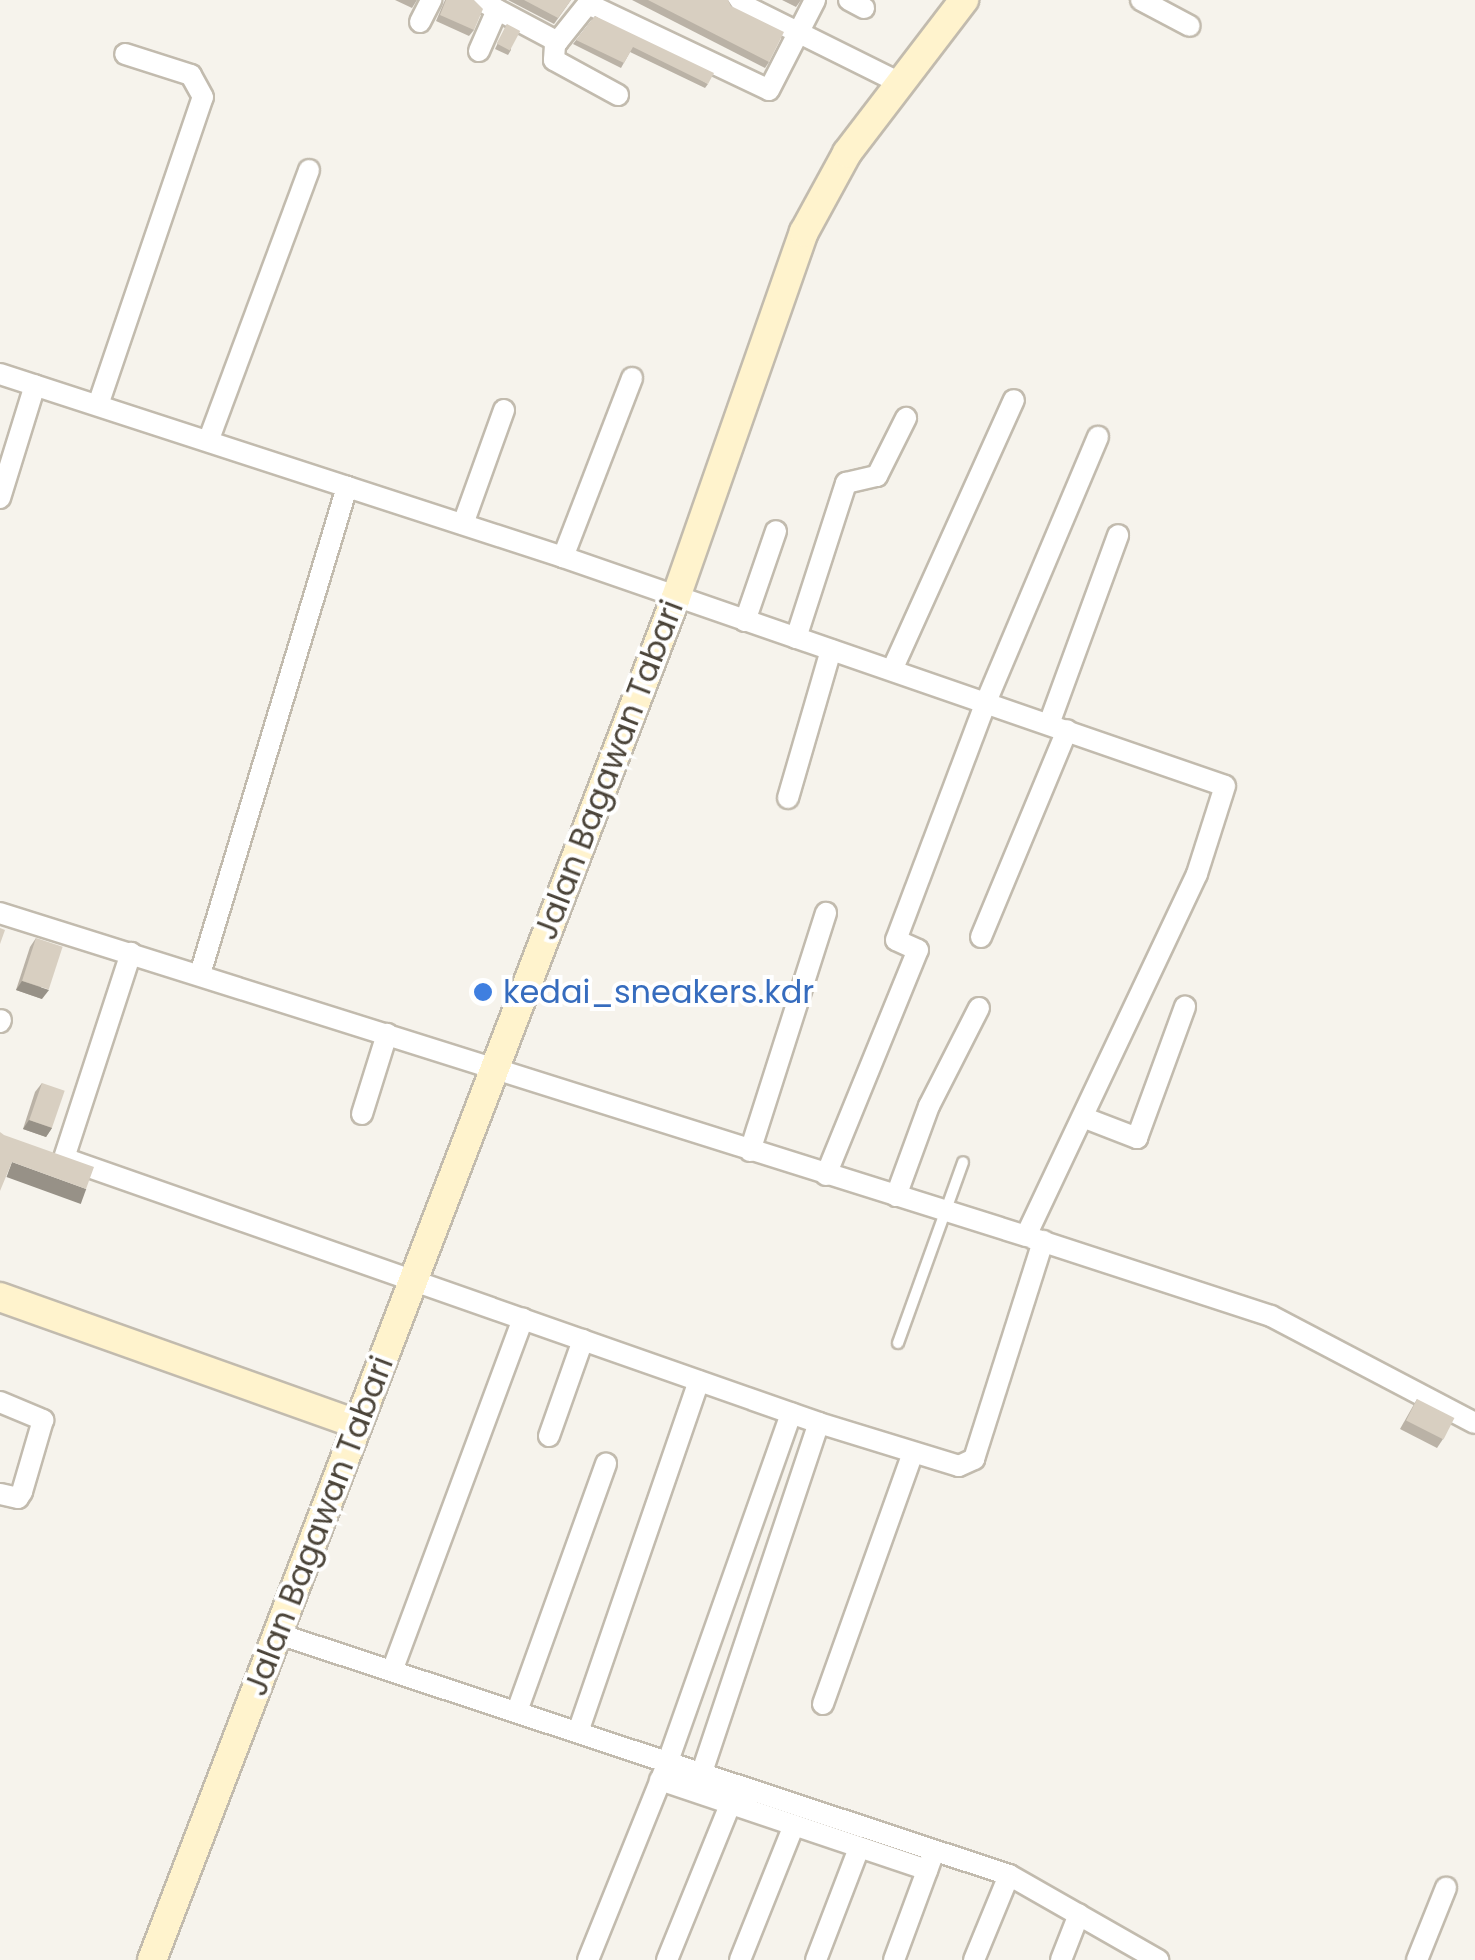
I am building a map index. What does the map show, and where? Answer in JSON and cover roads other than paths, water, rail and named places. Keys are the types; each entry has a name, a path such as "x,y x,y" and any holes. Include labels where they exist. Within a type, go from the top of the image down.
{"street":[{"path":"420,22 431,0"},
{"path":"733,0 900,83"},
{"path":"618,95 557,63 558,42 589,2 763,90 772,88 815,0"},
{"name":"Jalan Bagawan Tabari","path":"152,1960 676,596 816,206 832,175 964,0"},
{"path":"1141,0 1190,26"},
{"path":"479,51 488,5 558,42"},
{"path":"98,405 203,97 191,74 125,54"},
{"path":"209,439 308,170"},
{"path":"0,374 564,557 1225,786 1197,874 1084,1118 1034,1238 974,1459 959,1466 912,1455 819,1423 56,1155 132,953"},
{"path":"564,557 632,378"},
{"path":"0,498 35,385"},
{"path":"892,670 1014,400"},
{"path":"464,524 504,410"},
{"path":"796,638 846,484 877,476 906,418"},
{"path":"826,1175 918,950 896,940 986,702 1098,438"},
{"path":"200,974 347,486"},
{"path":"745,621 776,531"},
{"path":"981,937 1058,727 1118,535"},
{"path":"788,798 831,650"},
{"path":"0,913 1270,1316 1475,1423"},
{"path":"750,1151 826,913"},
{"path":"1084,1118 1138,1138 1185,1007"},
{"path":"896,1196 929,1106 980,1008"},
{"path":"362,1114 387,1034"},
{"path":"0,1297 357,1424"},
{"path":"392,1671 523,1319"},
{"path":"549,1436 583,1340"},
{"path":"578,1732 699,1381"},
{"path":"0,1402 43,1420 22,1492 18,1498 0,1494"},
{"path":"588,1960 664,1772 791,1413"},
{"path":"701,1775 819,1423"},
{"path":"824,1704 912,1455"},
{"path":"517,1710 606,1464"},
{"path":"279,1634 578,1732 730,1805 858,1848 1010,1875 1158,1960"},
{"path":"664,1772 701,1775 931,1859"},
{"path":"667,1960 730,1805"},
{"path":"740,1960 794,1824"},
{"path":"816,1960 858,1848"},
{"path":"894,1960 931,1859"},
{"path":"974,1960 1010,1875"},
{"path":"1417,1960 1446,1888"},
{"path":"1061,1960 1079,1914"}],"lane":[{"path":"898,1344 942,1210 963,1162"}],"place":[{"name":"kedai_sneakers.kdr","path":"483,992"}]}
